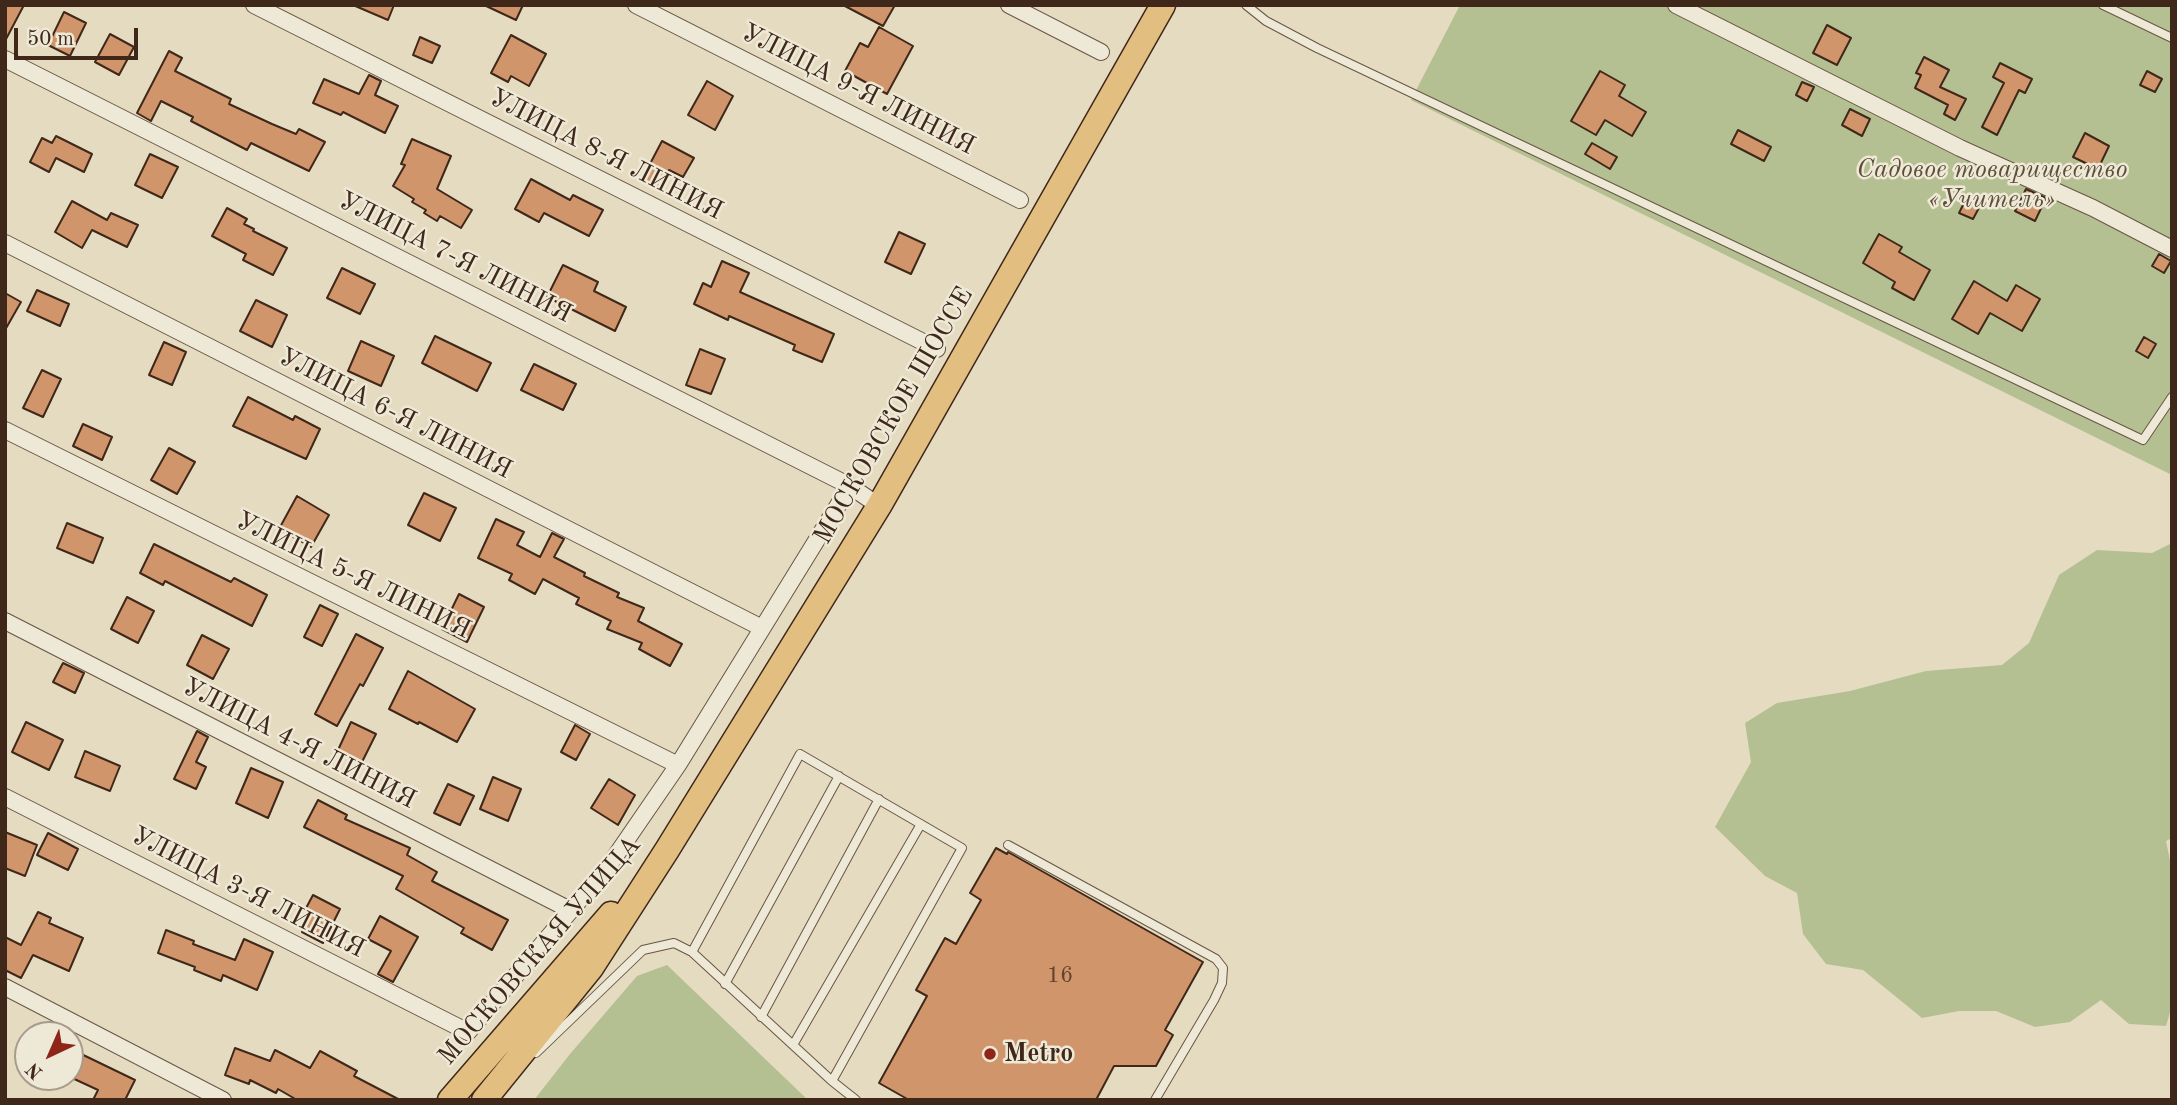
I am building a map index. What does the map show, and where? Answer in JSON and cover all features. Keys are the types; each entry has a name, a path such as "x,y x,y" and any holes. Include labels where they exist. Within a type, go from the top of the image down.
{"highway":[{"name":"МОСКОВСКОЕ ШОССЕ","path":"667,850 879,506 1163,5"},
{"name":"МОСКОВСКАЯ УЛИЦА","path":"494,1092 544,1035 592,968 667,850"},
{"name":"МОСКОВСКАЯ УЛИЦА","path":"450,1100 667,850"}],"street":[{"name":"УЛИЦА 8-Я ЛИНИЯ","path":"254,5 937,349"},
{"name":"УЛИЦА 9-Я ЛИНИЯ","path":"636,5 1020,200"},
{"path":"1009,5 1101,52"},
{"path":"1676,5 1960,148 2093,208 2172,250"},
{"name":"УЛИЦА 7-Я ЛИНИЯ","path":"5,59 850,485 879,506"},
{"name":"УЛИЦА 6-Я ЛИНИЯ","path":"5,243 762,628"},
{"name":"УЛИЦА 5-Я ЛИНИЯ","path":"5,430 678,765"},
{"path":"570,910 610,864 678,765 850,485"},
{"name":"УЛИЦА 4-Я ЛИНИЯ","path":"5,621 570,910"},
{"name":"УЛИЦА 3-Я ЛИНИЯ","path":"5,797 468,1032 570,910"},
{"path":"5,987 223,1100"}],"lane":[{"path":"1246,5 1266,21 1317,48 2143,440 2172,397"},
{"path":"2103,5 2172,38"},
{"path":"692,952 800,754 962,848 832,1081"},
{"path":"725,984 839,776"},
{"path":"761,1017 879,799"},
{"path":"793,1045 921,824"},
{"path":"1008,845 1216,959 1223,968 1222,983 1214,1000 1155,1100"},
{"path":"544,1035 643,950 674,943 692,952 856,1100"}],"green space":[{"name":"Садовое товарищество «Учитель»","path":"1460,5 2172,5 2172,475 1411,100"},
{"path":"2172,543 2172,838 2166,841 2172,870 2172,1006 2166,1026 2129,1024 2101,1000 2070,1022 2035,1027 1996,1011 1959,1011 1922,1018 1863,970 1826,964 1803,934 1797,893 1765,876 1715,827 1751,762 1745,723 1777,703 1850,691 1926,671 2002,665 2029,643 2059,575 2097,550 2152,553"},
{"path":"667,965 808,1100 534,1100 637,976"}],"building":[{"path":"5,5 24,5 5,41"},
{"path":"353,5 394,5 388,20"},
{"path":"484,5 523,5 516,20"},
{"path":"843,5 895,5 883,26"},
{"path":"64,12 86,23 70,56 48,45"},
{"path":"1827,25 1851,38 1837,65 1813,53"},
{"path":"879,27 913,46 887,94 845,71 860,43 868,47"},
{"path":"110,34 134,47 119,75 95,62"},
{"path":"511,35 546,54 529,86 511,76 508,82 491,73"},
{"path":"420,37 440,46 432,63 413,55"},
{"path":"169,51 182,58 175,71 231,99 229,104 296,134 299,129 325,142 309,171 251,143 247,150 191,121 193,117 161,101 151,121 137,113"},
{"path":"1924,57 1949,70 1940,87 1966,99 1955,120 1944,114 1948,105 1915,88 1921,75 1916,73"},
{"path":"2000,63 2032,79 2025,93 2019,90 1997,135 1982,127 2004,83 1993,77"},
{"path":"1600,71 1625,85 1619,96 1646,112 1632,136 1605,120 1596,135 1571,121"},
{"path":"2147,71 2162,79 2155,92 2140,85"},
{"path":"369,75 381,81 375,95 398,106 385,133 343,112 341,115 313,103 324,79 359,94"},
{"path":"707,81 733,96 715,130 688,115"},
{"path":"1802,82 1814,87 1807,101 1796,95"},
{"path":"1850,109 1870,119 1862,136 1842,125"},
{"path":"1738,130 1771,147 1764,161 1731,144"},
{"path":"2085,133 2109,146 2098,169 2073,157"},
{"path":"56,136 92,154 84,172 56,158 49,172 30,162 42,138 52,143"},
{"path":"412,139 451,156 437,189 472,210 461,228 440,216 437,221 424,213 426,210 412,202 414,199 393,186 405,165 401,164"},
{"path":"662,141 694,158 683,177 669,170 659,190 641,181"},
{"path":"1592,143 1617,157 1610,169 1585,154"},
{"path":"150,154 178,167 162,198 135,185"},
{"path":"531,179 570,200 573,195 603,210 589,236 544,213 539,222 515,209"},
{"path":"2026,189 2046,198 2035,221 2015,211"},
{"path":"1968,195 1982,202 1973,219 1959,213"},
{"path":"72,201 107,220 111,213 138,225 127,247 92,230 82,248 55,232"},
{"path":"227,208 247,219 244,224 254,229 253,231 287,248 273,275 243,260 246,254 212,236"},
{"path":"899,232 925,244 911,274 885,262"},
{"path":"1879,234 1902,247 1899,252 1930,270 1914,300 1892,288 1895,282 1863,263"},
{"path":"2159,254 2171,261 2164,273 2152,266"},
{"path":"722,261 749,273 740,292 834,334 822,362 793,350 795,345 694,304 703,283 711,287"},
{"path":"563,265 598,282 594,291 626,307 615,331 547,297"},
{"path":"342,268 375,284 360,314 327,298"},
{"path":"1974,281 2007,301 2016,285 2040,299 2022,331 1990,313 1978,334 1952,319"},
{"path":"37,290 69,304 60,326 27,311"},
{"path":"5,293 21,302 5,330"},
{"path":"256,300 287,315 272,347 240,331"},
{"path":"435,336 491,363 477,391 422,363"},
{"path":"2144,337 2156,344 2148,358 2136,351"},
{"path":"361,341 394,356 381,386 348,371"},
{"path":"164,342 186,352 172,385 149,375"},
{"path":"700,349 725,359 711,394 686,385"},
{"path":"534,364 576,384 563,410 521,390"},
{"path":"42,370 61,379 43,417 23,408"},
{"path":"248,397 293,420 295,416 320,429 306,459 233,426"},
{"path":"83,424 112,437 102,460 73,446"},
{"path":"169,448 195,462 177,494 151,480"},
{"path":"424,493 456,508 440,541 408,525"},
{"path":"297,496 329,515 311,547 279,529"},
{"path":"496,519 524,532 517,545 540,557 552,533 564,539 554,557 619,593 617,597 644,608 638,621 682,644 670,666 639,649 642,643 607,629 611,621 576,604 579,598 543,579 535,594 509,580 512,574 478,558"},
{"path":"67,523 103,538 93,563 57,548"},
{"path":"154,544 231,582 234,578 267,595 252,626 165,581 163,585 140,573"},
{"path":"459,594 484,607 467,642 442,629"},
{"path":"127,597 154,611 138,643 111,629"},
{"path":"320,605 338,614 322,646 304,637"},
{"path":"356,634 383,648 337,726 315,714"},
{"path":"202,635 229,649 213,679 187,665"},
{"path":"63,663 84,673 75,693 53,682"},
{"path":"408,671 475,709 457,742 389,709"},
{"path":"26,722 63,740 49,770 12,752"},
{"path":"351,722 376,734 362,762 338,750"},
{"path":"575,725 590,734 576,760 561,752"},
{"path":"197,731 208,737 196,762 206,767 196,789 174,779"},
{"path":"85,751 120,766 110,791 75,777"},
{"path":"251,768 283,782 268,818 236,803"},
{"path":"493,777 521,789 508,821 480,809"},
{"path":"609,779 635,795 618,825 591,808"},
{"path":"448,784 474,796 460,825 434,813"},
{"path":"318,800 347,815 345,819 410,848 407,855 437,872 432,881 508,920 492,950 461,933 464,928 396,889 403,876 304,827"},
{"path":"5,832 37,845 25,876 5,868"},
{"path":"48,833 78,849 68,870 37,855"},
{"path":"996,848 1007,854 1008,852 1203,962 1165,1030 1173,1035 1156,1066 1114,1066 1096,1100 909,1100 879,1083 927,996 916,990 945,938 956,944 981,900 970,893"},
{"path":"313,895 340,909 323,943 302,932 311,913 305,910"},
{"path":"38,912 51,918 49,923 83,938 69,971 33,955 21,978 5,970 5,937 21,945"},
{"path":"380,916 418,937 393,982 378,974 391,951 368,939"},
{"path":"166,930 235,960 244,939 273,952 257,990 223,975 221,981 194,970 195,967 158,953"},
{"path":"235,1048 270,1061 275,1050 310,1068 320,1051 357,1071 354,1076 400,1100 297,1100 278,1089 276,1093 250,1080 249,1084 225,1075"},
{"path":"84,1055 135,1080 125,1100 93,1100 98,1090 84,1084"}],"place":[{"name":"Metro","path":"990,1054"}]}
